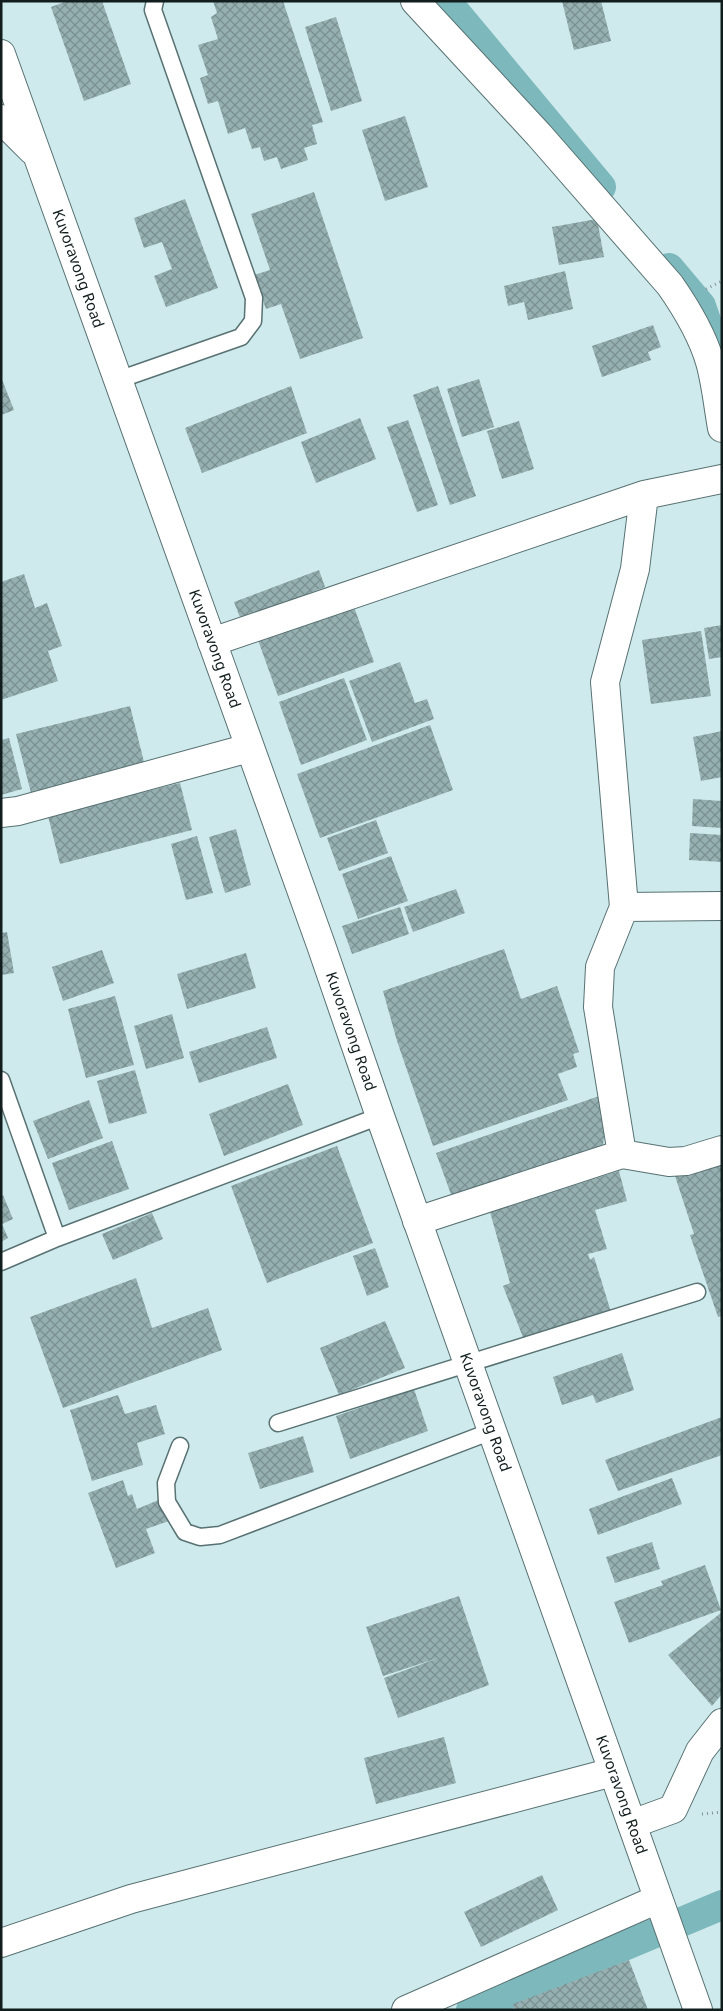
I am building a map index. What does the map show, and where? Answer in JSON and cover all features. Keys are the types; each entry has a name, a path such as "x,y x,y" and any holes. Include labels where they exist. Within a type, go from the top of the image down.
{"street":[{"path":"415,1 539,135 675,293 690,314 710,361 722,428"},
{"name":"Kuvoravong Road","path":"1,54 698,2010"},
{"path":"1,120 37,154"},
{"path":"212,642 644,495 722,479"},
{"path":"622,1154 598,1007 600,967 624,907 605,682 635,569 644,495"},
{"path":"1,813 18,811 248,748"},
{"path":"624,907 722,906"},
{"path":"417,1221 622,1154 669,1162 686,1161 722,1150"},
{"path":"632,1824 673,1809 700,1750 722,1723"},
{"path":"1,1943 131,1899 612,1772"},
{"path":"406,2010 660,1903"}],"lane":[{"path":"118,380 241,336 253,321 254,298 153,10 155,1"},
{"path":"1,1080 57,1238"},
{"path":"1,1262 57,1238 380,1116"},
{"path":"278,1423 697,1292"},
{"path":"180,1446 166,1483 167,1502 186,1532 200,1537 220,1535 492,1431"}],"path":[{"path":"711,1813 722,1812"}],"building":[{"path":"67,1 102,1 131,84 84,101 51,7"},
{"path":"213,1 283,1 323,122 312,125 317,144 304,148 308,160 281,169 277,157 264,161 260,147 252,149 245,128 228,134 218,101 208,104 200,78 208,75 198,45 218,39 211,17 217,13"},
{"path":"562,1 601,1 611,41 574,50"},
{"path":"336,17 362,101 331,111 305,27"},
{"path":"405,116 428,187 385,201 362,130"},
{"path":"314,192 363,338 300,359 281,304 266,309 254,275 270,270 251,214"},
{"path":"185,199 218,288 166,307 154,276 172,269 162,242 144,248 134,218"},
{"path":"597,219 604,257 559,265 552,227"},
{"path":"565,271 573,309 528,320 524,302 508,306 504,286"},
{"path":"653,325 661,347 648,352 651,360 602,377 592,346"},
{"path":"1,377 14,410 1,415"},
{"path":"479,379 494,427 462,437 447,389"},
{"path":"291,386 307,433 202,473 185,428"},
{"path":"438,386 476,496 450,505 413,395"},
{"path":"360,418 376,459 316,483 301,442"},
{"path":"408,420 438,505 417,512 387,427"},
{"path":"519,421 534,469 502,479 487,431"},
{"path":"319,570 325,587 241,620 234,602"},
{"path":"24,574 35,608 47,603 62,646 48,651 58,681 1,700 1,582"},
{"path":"354,607 374,662 278,696 258,640"},
{"path":"722,625 722,657 709,659 704,628"},
{"path":"701,631 711,696 651,704 642,640"},
{"path":"400,662 415,703 427,699 434,719 372,742 349,681"},
{"path":"344,678 367,740 301,765 279,702"},
{"path":"130,706 145,766 31,793 16,734"},
{"path":"430,725 453,790 320,838 297,774"},
{"path":"722,731 722,777 701,781 693,737"},
{"path":"9,738 22,789 1,795 1,740"},
{"path":"180,783 192,830 60,864 48,816"},
{"path":"693,799 722,801 722,828 692,826"},
{"path":"376,820 388,853 339,871 327,838"},
{"path":"236,829 251,885 225,893 209,837"},
{"path":"690,833 722,835 722,862 689,860"},
{"path":"197,836 213,893 186,900 171,844"},
{"path":"391,856 408,901 358,919 342,874"},
{"path":"456,889 465,913 413,932 404,907"},
{"path":"400,907 409,934 352,954 342,926"},
{"path":"7,932 14,973 1,975 1,933"},
{"path":"504,949 521,999 557,986 579,1052 573,1054 577,1067 558,1074 568,1100 433,1146 397,1041 383,991"},
{"path":"102,950 114,983 63,1001 52,967"},
{"path":"246,953 256,988 187,1009 177,974"},
{"path":"115,996 134,1065 86,1078 68,1009"},
{"path":"172,1014 184,1058 146,1069 134,1026"},
{"path":"267,1027 277,1058 199,1083 189,1052"},
{"path":"135,1070 147,1113 109,1124 97,1081"},
{"path":"288,1084 303,1125 224,1156 209,1114"},
{"path":"602,1095 607,1116 603,1145 556,1164 453,1200 436,1153"},
{"path":"89,1100 103,1138 48,1159 33,1121"},
{"path":"112,1141 129,1189 69,1210 52,1163"},
{"path":"337,1146 373,1243 267,1283 231,1186"},
{"path":"721,1160 722,1316 718,1317 690,1235 694,1234 675,1176"},
{"path":"619,1171 627,1201 595,1210 607,1249 588,1254 590,1260 594,1257 611,1312 524,1340 503,1286 510,1283 490,1212"},
{"path":"3,1195 13,1219 2,1224 8,1238 1,1242 1,1196"},
{"path":"152,1213 163,1239 113,1260 102,1234"},
{"path":"375,1248 389,1287 367,1296 353,1256"},
{"path":"136,1278 152,1328 208,1308 222,1350 63,1408 30,1317"},
{"path":"385,1321 405,1368 339,1395 320,1348"},
{"path":"622,1353 634,1390 596,1403 593,1395 562,1405 553,1377"},
{"path":"414,1389 428,1431 350,1459 336,1416"},
{"path":"118,1395 125,1414 156,1405 165,1434 137,1443 143,1465 92,1481 70,1410"},
{"path":"722,1417 722,1455 618,1491 605,1460"},
{"path":"303,1436 314,1472 260,1489 248,1453"},
{"path":"672,1478 682,1504 598,1535 589,1509"},
{"path":"123,1480 128,1496 132,1494 137,1509 161,1499 169,1521 146,1529 155,1553 116,1568 88,1493"},
{"path":"652,1542 660,1569 615,1583 606,1557"},
{"path":"705,1565 721,1610 629,1643 614,1602 663,1585 661,1581"},
{"path":"459,1596 489,1685 398,1718 384,1678 438,1658 383,1676 366,1627"},
{"path":"722,1612 722,1694 712,1706 668,1655"},
{"path":"444,1737 456,1783 376,1804 364,1758"},
{"path":"542,1875 558,1910 481,1947 464,1912"},
{"path":"629,1960 648,2010 515,2010 513,2004"}],"waterway":[{"path":"446,1 601,187"},
{"path":"669,268 701,306 716,350"},
{"path":"471,2010 722,1905"}]}
